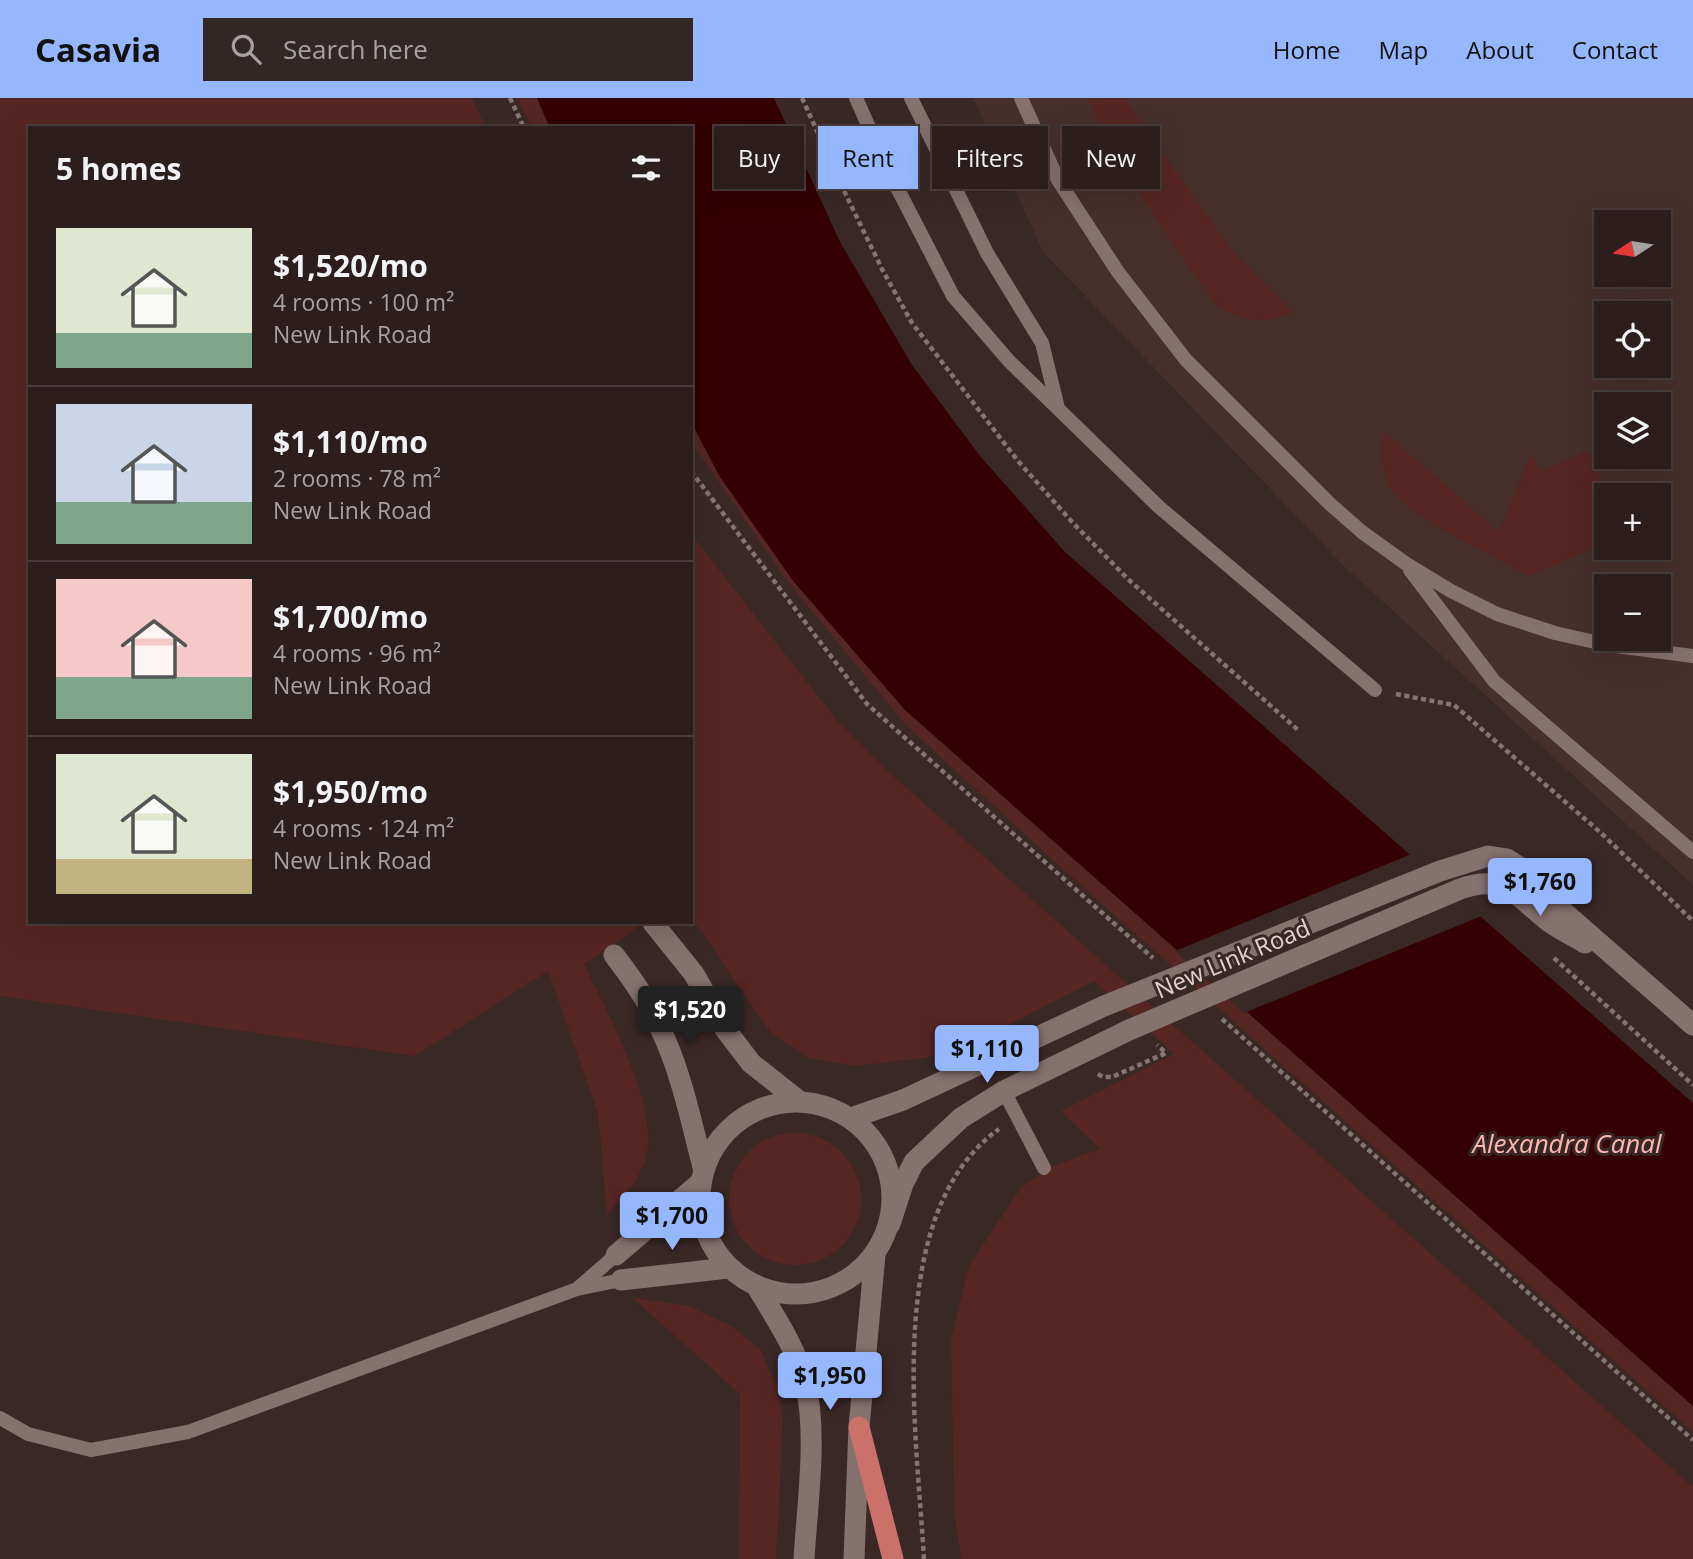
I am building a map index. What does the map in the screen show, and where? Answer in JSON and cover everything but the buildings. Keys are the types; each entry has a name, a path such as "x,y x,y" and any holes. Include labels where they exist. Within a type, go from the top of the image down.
{"highway":[{"path":"859,1427 894,1559"}],"street":[{"name":"New Link Road","path":"850,1118 903,1101 1104,1006 1440,871 1488,856 1507,859 1521,868 1567,915 1693,1025"},
{"name":"New Link Road","path":"890,1224 893,1192 886,1160 871,1136 850,1118 826,1106 799,1101 771,1104 746,1115 725,1132 702,1175 701,1209 710,1241 728,1268 757,1287 792,1296 822,1292 852,1278 875,1255 890,1224 903,1184 915,1162 961,1118 1004,1091 1129,1030 1460,889 1481,882 1501,884 1550,922 1637,976"},
{"path":"654,924 694,974 725,1029 751,1063 799,1101"},
{"path":"614,955 639,988 661,1029 675,1065 702,1175 616,1255"},
{"name":"New Link Road","path":"854,1559 859,1427 875,1255"},
{"path":"621,1280 728,1268"},
{"name":"New Link Road","path":"757,1287 798,1360 806,1384 811,1432 804,1559"}],"lane":[{"path":"856,98 888,170 953,296 1009,360 1160,507 1374,690"},
{"path":"911,98 987,253 1042,343 1059,409"},
{"path":"1021,98 1058,180 1118,272 1186,360 1330,504 1362,532 1451,591 1497,614 1555,633 1608,645 1693,656"},
{"path":"1405,563 1494,681 1693,852"},
{"path":"1004,1091 1044,1168"},
{"path":"577,1289 616,1255"},
{"path":"0,1418 29,1434 91,1450 188,1432 577,1289 621,1280"}],"path":[{"path":"510,98 523,126"},
{"path":"802,98 851,205 912,323 1018,461 1129,580 1298,730"},
{"path":"1374,690 1454,705 1601,833 1693,921"},
{"path":"1553,957 1693,1085"},
{"path":"1112,1077 1166,1053"},
{"path":"924,1559 915,1398 915,1306 928,1236 964,1163 984,1139 1016,1116"}],"shaded area":[{"path":"0,98 472,98 485,126 28,126 28,924 642,924 584,964 617,1032 645,1112 648,1136 646,1157 639,1174 625,1196 607,1215 598,1113 548,971 415,1056 0,996"},
{"path":"517,98 537,98 549,126 531,126"},
{"path":"973,98 1693,98 1693,885 1345,567 1043,252 1014,189 1048,189 1048,126 986,126"},
{"path":"1087,98 1124,98 1144,126 1102,126"},
{"path":"1160,149 1230,248 1293,313 1272,319 1252,320 1223,309 1214,302 1138,189 1160,189"},
{"path":"693,426 720,477 794,582 905,710 1693,1406 1693,1432 1055,862 905,724 784,577 693,442"},
{"path":"1384,432 1499,532 1531,454 1540,472 1587,451 1602,483 1594,483 1594,548 1529,576 1412,509 1389,485 1384,472"},
{"path":"693,537 836,719 891,774 1693,1487 1693,1559 961,1559 954,1508 951,1339 969,1266 1022,1186 1056,1165 1100,1149 1061,1111 1174,1054 1094,981 985,1037 931,1057 855,1066 809,1058 772,1034 706,936 693,921"},
{"path":"795,1133 820,1138 842,1152 856,1174 861,1199 856,1224 842,1246 820,1260 795,1265 770,1260 748,1246 734,1224 729,1199 734,1174 748,1152 770,1138"},
{"path":"633,1298 689,1306 731,1326 761,1350 778,1391 783,1420 776,1559 739,1559 740,1394"}],"water":[{"name":"Alexandra Canal","path":"537,98 774,98 787,126 714,126 714,189 804,189 804,163 840,242 912,365 980,456 1065,552 1693,1103 1693,1406 905,710 794,582 720,477 693,426 693,126 549,126"}],"pier":[{"path":"1414,853 1484,915 1244,1013 1175,951"}]}
